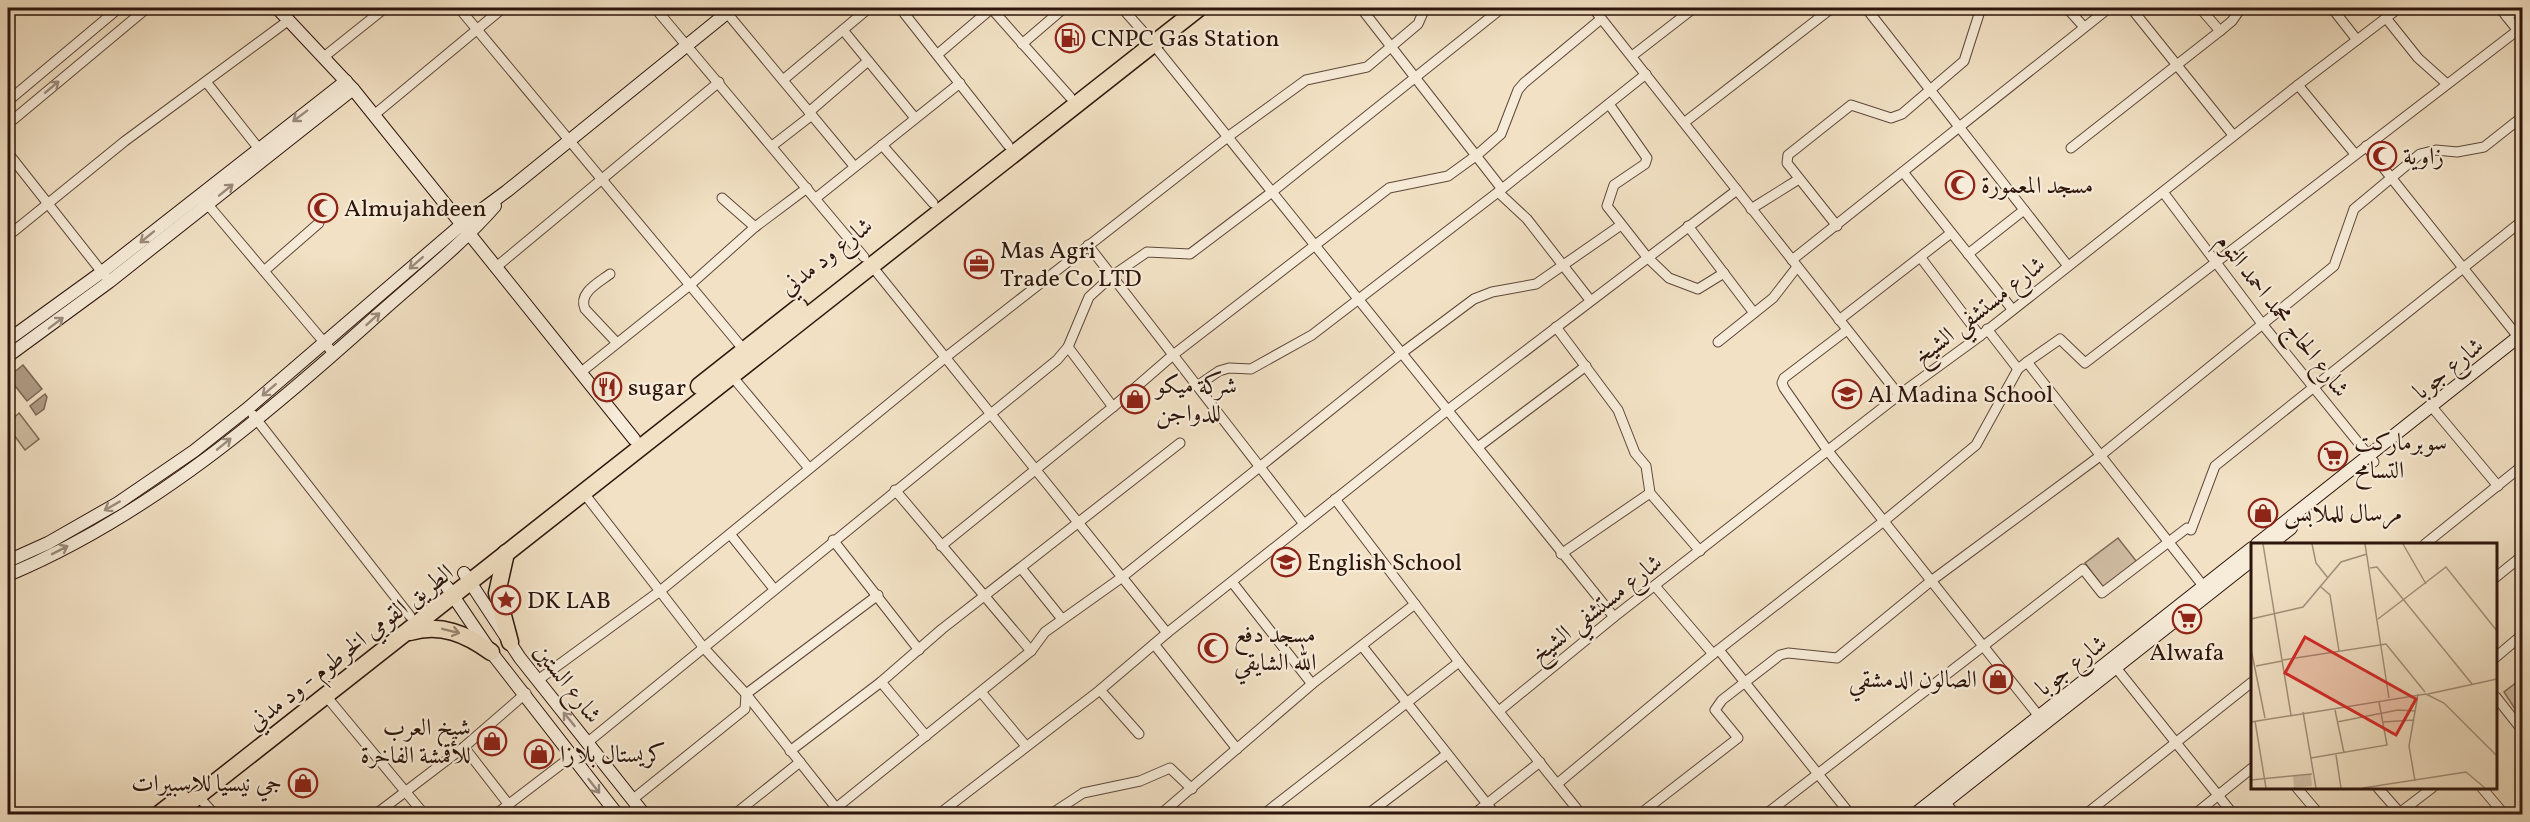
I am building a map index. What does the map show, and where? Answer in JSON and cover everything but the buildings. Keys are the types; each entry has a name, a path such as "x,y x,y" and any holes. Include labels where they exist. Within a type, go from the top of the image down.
{"highway":[{"name":"شارع ود مدني","path":"503,549 583,492 731,375 868,261 1150,40 1183,8"},
{"name":"شارع ود مدني","path":"503,549 744,350 868,261 933,203 1070,97 1199,8"},
{"name":"الطريق القومي الخرطوم - ود مدني","path":"175,814 406,633 450,592 503,549"},
{"path":"503,549 497,593 510,642"},
{"name":"الطريق القومي الخرطوم - ود مدني","path":"159,814 410,616 450,592"},
{"path":"406,633 427,629 453,631 472,638 491,652"}],"street":[{"path":"8,101 119,8"},
{"path":"8,124 147,8"},
{"path":"277,8 325,56 350,85 634,439"},
{"path":"325,56 385,8"},
{"path":"459,8 744,350"},
{"path":"374,115 502,8"},
{"path":"656,8 868,261 1167,633"},
{"path":"783,81 869,8"},
{"path":"900,8 1008,145"},
{"path":"938,54 991,8 1070,97"},
{"path":"1022,44 1064,8"},
{"path":"1122,8 1403,352 1614,617"},
{"path":"1361,8 1390,48 1477,155 1500,191 1527,219 1590,300"},
{"path":"517,684 534,676 660,591 808,467 1228,136 1306,80 1361,70 1418,24 1425,8"},
{"path":"588,742 833,540 1057,360 1068,348 1089,297 1112,276 1147,252 1190,254 1272,192 1502,8"},
{"path":"1593,8 1899,396"},
{"path":"1632,57 1694,8"},
{"path":"1685,122 1832,8"},
{"path":"1866,8 2068,266"},
{"path":"1837,226 1787,163 1788,155 1847,108 1856,105 1891,118 1897,117 1931,91 1964,61 1981,8"},
{"path":"2067,8 2084,27"},
{"path":"1718,342 1773,298 1795,264 1837,226 2109,8"},
{"path":"2131,8 2233,135"},
{"path":"2200,8 2220,32"},
{"path":"2071,148 2220,32 2241,8"},
{"path":"2332,8 2357,40"},
{"name":"شارع مستشفي الشيخ","path":"1499,711 1614,617 1984,333 2233,135 2399,8"},
{"path":"1557,784 1716,652 1884,521 1976,445 2018,369 2060,339 2085,363 2447,84 2520,33 2500,8"},
{"path":"2507,16 2519,8"},
{"path":"8,561 48,543 139,490 334,354 464,229 507,191 730,10 783,81 854,166"},
{"path":"2386,18 2418,58 2447,84"},
{"path":"941,546 1113,407 1173,355 1389,188 1448,176 1477,155 1501,134 1518,90 1524,83 1601,19"},
{"path":"8,236 125,141 207,83 289,20"},
{"path":"843,30 915,118"},
{"path":"772,146 868,61"},
{"path":"1197,386 1219,371 1229,368 1251,369 1312,335 1500,191 1646,74"},
{"path":"495,268 719,82"},
{"path":"207,83 267,158"},
{"path":"816,198 960,83"},
{"path":"8,356 106,277 200,194 258,147 350,85"},
{"path":"8,340 106,277 208,205 267,158 350,85"},
{"path":"2298,85 2355,154"},
{"path":"1609,104 1647,158 1645,164 1614,185 1607,206 1647,256 1674,282 1698,289 1724,273"},
{"path":"1640,814 1738,738 1715,710 1722,700 1784,653 1837,658 1931,580 2100,456 2334,266 2354,209 2391,178 2428,151 2474,151 2484,147 2523,117"},
{"path":"882,145 933,203"},
{"path":"2366,146 2521,339"},
{"path":"8,153 106,277"},
{"path":"1903,172 2012,309"},
{"path":"1751,209 1799,179"},
{"path":"580,374 690,285 755,226 807,188"},
{"path":"939,814 1101,690 1167,633 1449,409 1647,256 1737,190"},
{"name":"شارع الحاج محمد احمد التوم","path":"2163,192 2263,325 2372,459"},
{"path":"200,194 334,354"},
{"path":"722,198 755,226"},
{"path":"1968,254 2024,210"},
{"path":"1766,814 2083,569 2102,593 2187,528 2191,530 2215,466 2523,221"},
{"path":"264,271 319,224"},
{"path":"583,492 704,648 746,694 838,811 1030,651 1045,632 1121,578 1403,352 1474,299 1492,292 1536,285 1621,225"},
{"path":"1688,226 1754,314"},
{"path":"8,575 97,531 201,462 324,342 464,229"},
{"path":"1839,320 1951,233"},
{"path":"1088,245 1304,524"},
{"path":"1921,258 1984,333 2018,369"},
{"path":"610,274 584,296 582,303 617,343"},
{"path":"1556,327 1618,410 1635,453 1646,466 1650,493 1700,551"},
{"path":"1847,330 1784,378 1782,383 1828,451 2042,720"},
{"name":"شارع جوبا","path":"2275,540 2521,339"},
{"path":"1068,348 1113,407"},
{"path":"2027,362 2204,587"},
{"path":"1478,447 1586,366"},
{"path":"731,375 808,467"},
{"path":"2434,410 2498,486"},
{"path":"251,413 410,616"},
{"path":"790,751 881,682 1180,443"},
{"path":"2426,543 2523,466"},
{"path":"895,490 1030,651"},
{"path":"1562,554 1650,493"},
{"path":"1335,499 1459,662 1581,814"},
{"path":"730,534 774,589"},
{"path":"833,540 919,650"},
{"name":"شارع جوبا","path":"2187,606 2204,587 2251,550"},
{"path":"2497,576 2523,556"},
{"name":"شارع جوبا","path":"1915,814 1943,799 2187,606 2251,561"},
{"path":"1021,568 1062,619"},
{"name":"شارع الستين","path":"468,578 520,658 644,814"},
{"path":"1232,582 1312,684"},
{"path":"1655,586 1745,682 1850,814"},
{"name":"شارع الستين","path":"450,592 491,652 526,693 617,814"},
{"path":"632,800 745,709 746,694 878,595"},
{"path":"1161,814 1312,684 1415,604"},
{"path":"2497,656 2523,635"},
{"path":"1154,645 1237,749"},
{"path":"1362,646 1495,814"},
{"path":"506,670 520,658"},
{"path":"1264,814 1459,662"},
{"path":"2114,664 2233,814"},
{"path":"881,682 926,736"},
{"path":"2086,814 2251,684"},
{"path":"1101,690 1139,734"},
{"path":"981,692 1026,746"},
{"path":"376,814 464,747 526,693"},
{"path":"326,696 424,814"},
{"path":"2497,698 2521,724"},
{"path":"464,747 509,805"},
{"path":"1368,814 1447,753"},
{"path":"496,814 572,756"},
{"path":"735,814 800,762"},
{"path":"1474,814 1540,762"},
{"path":"1051,814 1083,793 1140,781 1170,768 1192,789"},
{"path":"2195,814 2251,770"},
{"path":"2298,789 2319,814"},
{"path":"2379,789 2399,814 2431,789"},
{"path":"2483,789 2504,814"},
{"path":"198,796 214,814"},
{"path":"1943,799 1956,814"},
{"name":"شارع جوبا","path":"1930,814 1943,799"},
{"path":"2515,814 2523,808"}],"shaded area":[{"path":"23,365 42,389 27,401 8,377"},
{"path":"45,394 47,397 44,409 36,415 30,406"},
{"path":"19,413 39,439 25,450 8,427 8,423"},
{"path":"2118,538 2137,562 2103,587 2085,563"},
{"path":"2521,679 2522,707 2517,712 2504,692"}],"place":[{"name":"CNPC Gas Station","path":"1070,38"},
{"name":"زاوية","path":"2382,156"},
{"name":"مسجد المعمورة","path":"1960,185"},
{"name":"Almujahdeen","path":"323,208"},
{"name":"Mas Agri Trade Co LTD","path":"979,264"},
{"name":"sugar","path":"607,387"},
{"name":"Al Madina School","path":"1847,394"},
{"name":"شركة ميكو للدواجن","path":"1135,399"},
{"name":"سوبرماركت التسامح","path":"2333,456"},
{"name":"مرسال للملابس","path":"2263,513"},
{"name":"English School","path":"1286,562"},
{"name":"DK LAB","path":"506,600"},
{"name":"Alwafa","path":"2187,619"},
{"name":"مسجد دفع الله الشايقي","path":"1213,648"},
{"name":"الصالون الدمشقي","path":"1998,679"},
{"name":"شيخ العرب للأقمشة الفاخرة","path":"492,741"},
{"name":"كريستال بلازا","path":"539,754"},
{"name":"جي نيسيا للاسبيرات","path":"303,783"}]}
